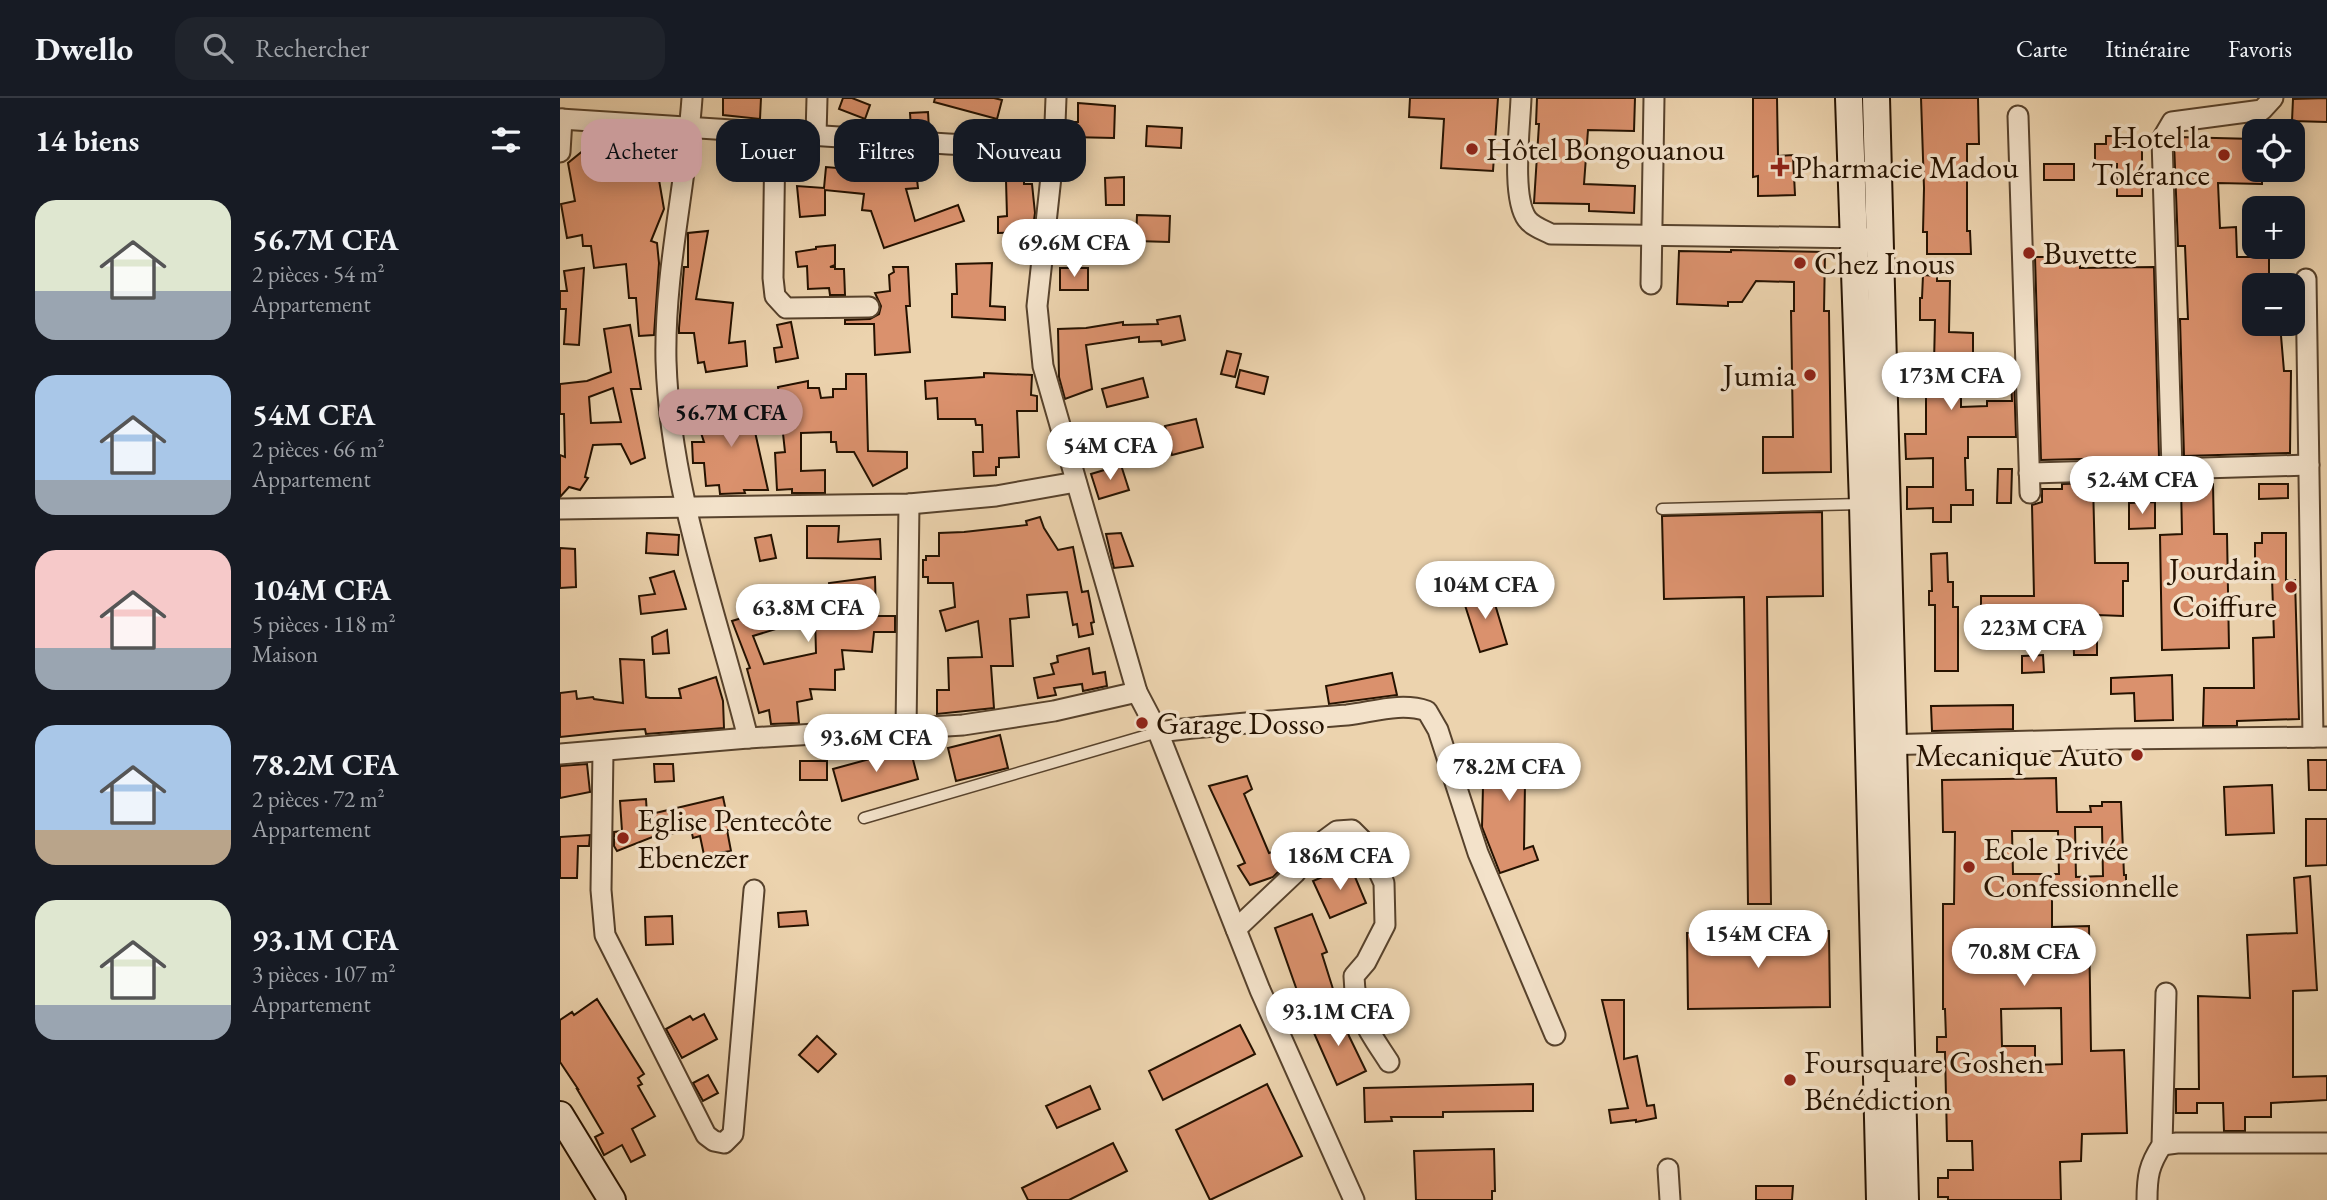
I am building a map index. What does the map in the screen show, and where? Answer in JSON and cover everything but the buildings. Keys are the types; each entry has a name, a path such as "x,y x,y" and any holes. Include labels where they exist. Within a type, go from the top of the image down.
{"main road":[{"path":"1849,98 1863,504 1881,745 1905,1200"},
{"path":"1876,98 1880,238 1880,1200"},
{"path":"560,1115 612,1200"}],"street":[{"path":"691,119 692,98"},
{"path":"816,119 817,98"},
{"path":"1055,119 1056,98"},
{"path":"1521,98 1518,189 1522,209 1529,222 1551,233 1880,238"},
{"path":"1651,284 1654,235 1654,98"},
{"path":"2172,469 2162,139 2172,122 2262,110 2273,98"},
{"path":"2018,116 2030,493"},
{"path":"560,152 561,119 581,120"},
{"path":"820,136 953,143"},
{"path":"683,182 668,302 668,384 685,508 748,738"},
{"path":"774,182 775,296 786,308 869,307"},
{"path":"1050,182 1037,306 1043,366 1137,692 1158,732 1260,990 1354,1200"},
{"path":"1881,745 2320,737 2309,465 2306,279"},
{"path":"2029,473 2309,465"},
{"path":"560,509 909,504 996,496 1076,482"},
{"path":"905,730 909,504"},
{"path":"560,754 748,738 963,725 1054,711 1137,692"},
{"path":"1158,732 1215,724 1354,714 1405,706 1427,711 1438,730 1478,853 1555,1035"},
{"path":"603,751 601,890 605,935 706,1135 714,1142 724,1143 733,1134 754,890"},
{"path":"1236,929 1295,873 1314,848 1337,831 1352,830 1366,844 1384,883 1385,925 1366,962 1354,976 1355,998 1364,1024 1390,1062"},
{"path":"2147,1200 2147,1177 2152,1160 2162,1145 2166,993"},
{"path":"2162,1145 2327,1143"},
{"path":"1668,1169 1670,1200"}],"lane":[{"path":"1662,509 1863,504"},
{"path":"864,818 1158,732"}],"place":[{"name":"Hôtel Bongouanou","path":"1472,149"},
{"name":"Hotel la Tolérance","path":"2224,155"},
{"name":"Pharmacie Madou","path":"1780,167"},
{"name":"Buvette","path":"2029,253"},
{"name":"Chez Inous","path":"1800,263"},
{"name":"Jumia","path":"1810,375"},
{"name":"Jourdain Coiffure","path":"2291,587"},
{"name":"Garage Dosso","path":"1142,723"},
{"name":"Mecanique Auto","path":"2137,755"},
{"name":"Eglise Pentecôte Ebenezer","path":"623,838"},
{"name":"Ecole Privée Confessionnelle","path":"1969,867"},
{"name":"Foursquare Goshen Bénédiction","path":"1790,1080"}]}
